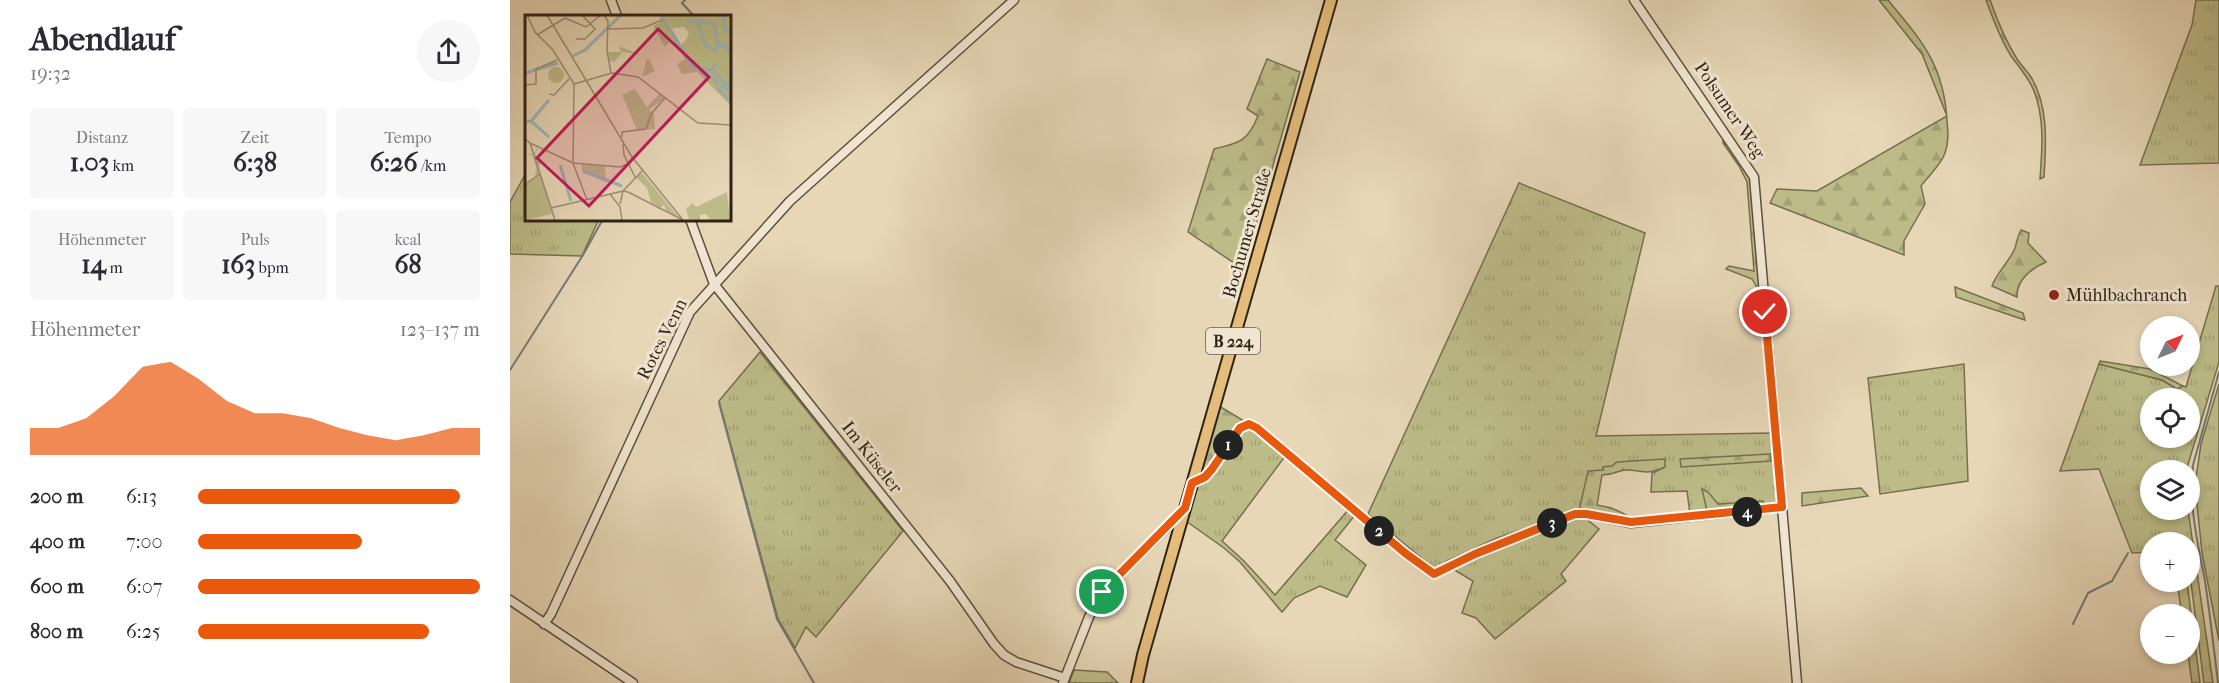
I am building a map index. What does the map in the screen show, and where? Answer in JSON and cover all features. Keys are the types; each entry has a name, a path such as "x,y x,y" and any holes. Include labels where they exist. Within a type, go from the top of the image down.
{"main road":[{"name":"Bochumer Straße","path":"1137,683 1143,655 1331,0"}],"street":[{"path":"611,0 617,15"},
{"name":"Rotes Venn","path":"544,624 690,312 790,201 1014,0"},
{"name":"Polsumer Weg","path":"1634,0 1754,177 1797,683"},
{"name":"Im Küseler","path":"690,220 714,284 950,581 994,645 1016,662 1064,680"},
{"path":"1192,483 1205,477 1240,428 1249,424 1257,428 1405,553 1434,574 1475,554 1575,514 1631,522 1782,507"},
{"path":"1064,680 1089,617 1102,592 1185,508"},
{"path":"510,600 633,683"}],"green space":[{"path":"1879,0 1888,0 1929,55 1941,84 1946,114 1922,54"},
{"path":"1986,0 1990,0 2009,45 2031,77 2041,100 2046,139 2044,177 2040,179 2042,135 2040,112 2034,91 2003,43"},
{"path":"2196,0 2219,0 2219,163 2140,165 2192,25"},
{"path":"1267,59 1300,72 1243,269 1188,232 1214,149 1242,140 1251,131 1258,116 1247,109"},
{"path":"1947,116 1946,149 1941,162 1921,186 1925,204 1904,241 1904,255 1770,203 1777,189 1817,191"},
{"path":"1723,135 1754,183 1760,293 1752,279 1726,269 1729,266 1754,271 1747,182 1723,143"},
{"path":"525,175 525,220 599,220 582,256 510,254 510,202"},
{"path":"1519,183 1645,233 1596,436 1771,433 1777,503 1774,507 1690,514 1687,491 1651,492 1652,473 1665,467 1604,467 1579,511 1497,538 1435,569 1368,514"},
{"path":"2021,230 2029,233 2028,243 2046,262 2026,275 2019,285 2017,297 1992,286 2013,253"},
{"path":"2216,286 2219,286 2219,362 2200,425 2200,388 2179,388 2186,387 2189,376 2200,376 2200,340"},
{"path":"1955,287 2023,313 2025,320 1956,297"},
{"path":"760,352 903,531 816,637 806,627 795,648 778,619 719,401"},
{"path":"2100,361 2140,367 2140,374 2099,364"},
{"path":"1964,364 1968,481 1880,494 1868,378"},
{"path":"2099,364 2162,380 2175,388 2140,388 2140,448 2193,448 2189,460 2140,460 2140,520 2189,520 2191,532 2140,532 2140,553 2132,553 2099,469 2060,471"},
{"path":"2146,376 2164,376 2183,386 2175,388 2162,380"},
{"path":"2219,384 2219,641 2202,553 2199,520 2199,460 2201,444"},
{"path":"1219,406 1244,421 1211,468 1201,475 1199,473"},
{"path":"1249,427 1286,455 1222,541 1275,595 1349,509 1355,515 1335,540 1366,565 1347,597 1320,586 1294,598 1282,612 1240,562 1186,521 1196,485 1241,430"},
{"path":"1770,454 1771,461 1681,467 1680,459"},
{"path":"1665,459 1665,467 1653,471 1626,470 1602,475 1597,505 1616,510 1633,520 1579,511 1588,471 1603,470 1603,467 1612,466 1617,462"},
{"path":"1861,488 1868,496 1802,506 1802,493"},
{"path":"1702,489 1708,492 1718,504 1763,501 1764,506 1707,511"},
{"path":"1580,517 1599,529 1561,574 1566,581 1495,639 1476,618 1462,613 1473,581 1453,569 1567,519"},
{"path":"2179,592 2188,592 2190,604 2180,604"},
{"path":"2192,592 2200,592 2213,683 2204,683 2200,652 2200,604 2194,604"},
{"path":"2189,664 2198,664 2200,683 2192,683"},
{"path":"1074,670 1107,672 1118,683 1069,683"}],"waterway":[{"path":"685,0 682,3 693,15"},
{"path":"510,370 583,255 602,220"},
{"path":"2218,683 2205,581 2194,523 2192,479 2193,465 2219,372"},
{"path":"719,403 777,619 814,683"},
{"path":"2073,624 2088,593 2112,581 2128,553"}],"place":[{"name":"Mühlbachranch","path":"2054,295"}],"route":[{"path":"1102,592 1185,508 1192,483 1205,477 1240,428 1249,424 1257,428 1405,553 1434,574 1475,554 1575,514 1631,522 1782,507 1765,312"}]}
